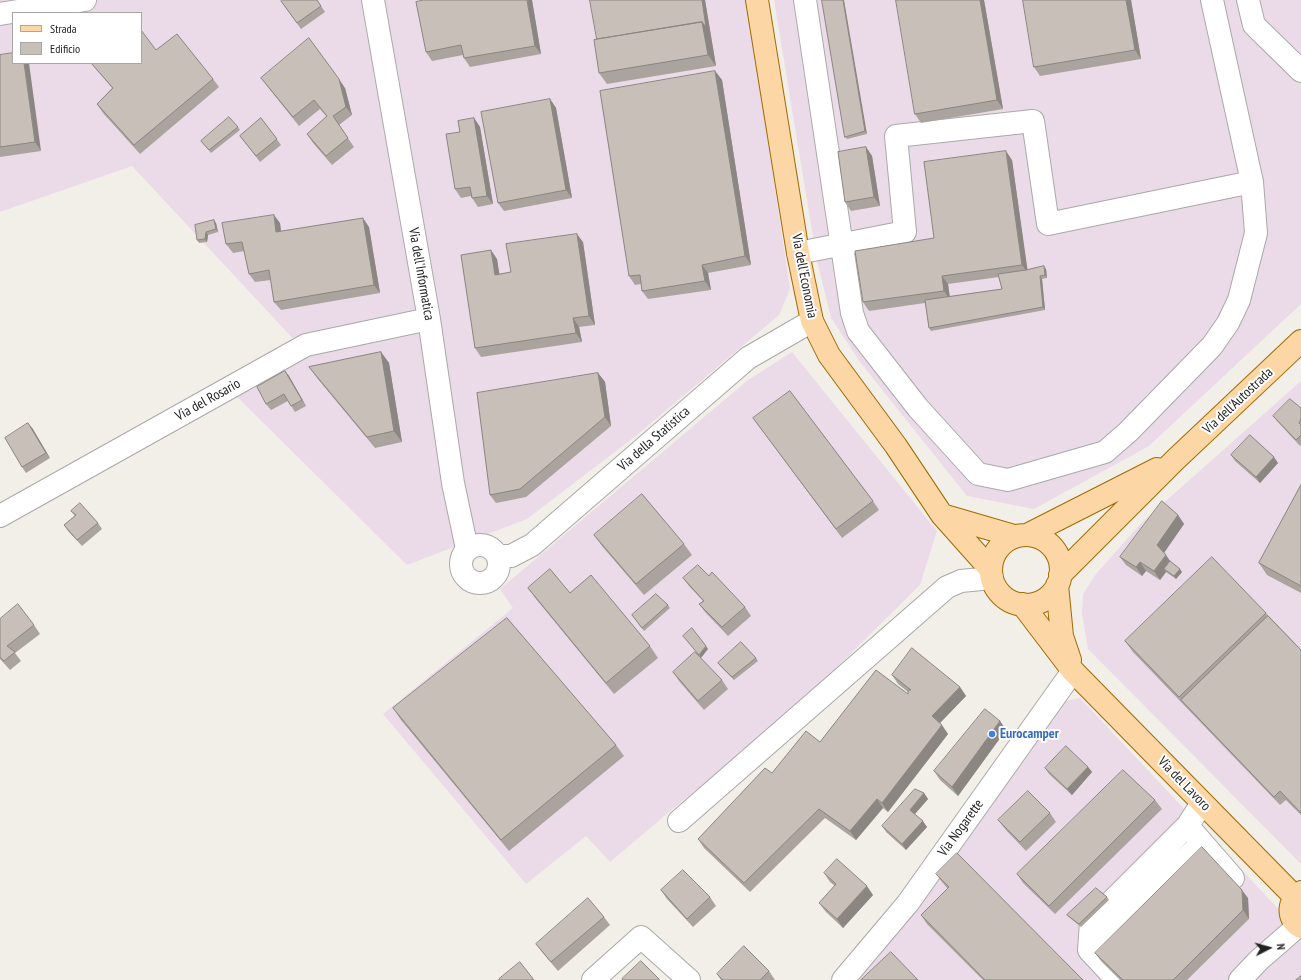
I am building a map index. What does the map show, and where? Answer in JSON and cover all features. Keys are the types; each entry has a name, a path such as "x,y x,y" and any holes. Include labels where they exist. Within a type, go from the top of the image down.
{"main road":[{"name":"Via dell'Economia","path":"757,0 798,253 812,322 829,355 896,446 942,515 991,574"},
{"name":"Via dell'Autostrada","path":"1022,604 1032,604 1051,594 1058,580 1174,460 1301,341"},
{"name":"Via dell'Autostrada","path":"991,574 992,559 997,549 1005,542 1021,536 1174,460"},
{"path":"942,515 1021,536 1039,537 1049,543 1056,552 1060,564 1058,580"},
{"path":"991,574 996,588 1003,596 1022,604"},
{"name":"Via del Lavoro","path":"1058,580 1062,636 1073,671"},
{"name":"Via del Lavoro","path":"1022,604 1073,671 1202,803 1298,894 1292,902 1290,908 1294,921 1299,926"}],"street":[{"path":"0,14 84,0"},
{"name":"Via dell'Informatica","path":"373,0 429,319 453,483 467,549"},
{"path":"805,0 852,313 858,331 918,408 978,474 1008,480 1105,452 1128,432 1212,346 1228,323 1239,300 1256,233 1252,182 1212,0"},
{"path":"1248,0 1254,25 1301,71"},
{"path":"798,253 905,232 896,136 1033,121 1048,224 1252,182"},
{"name":"Via del Rosario","path":"0,516 306,345 429,319"},
{"name":"Via della Statistica","path":"498,556 511,556 532,545 748,358 812,322"},
{"path":"485,545 495,551 498,556 499,568 493,579 482,584 470,581 462,572 461,560 467,549 472,546 485,545"},
{"path":"679,821 947,587 961,581 991,574"},
{"name":"Via Nogarette","path":"843,980 908,903 1073,671"},
{"path":"1117,980 1089,950 1091,922 1188,825 1202,803"},
{"path":"1188,825 1233,878"},
{"path":"1089,950 1202,843"},
{"path":"1240,980 1259,960 1299,926"},
{"path":"593,980 641,937 688,980"}],"shaded area":[{"path":"0,0 747,0 790,289 779,315 637,435 527,519 407,565 227,387 299,345 132,166 0,212"},
{"path":"774,0 1301,0 1301,304 1149,446 1034,509 967,496 860,362 831,318 817,261"},
{"path":"792,352 937,531 920,585 769,732 675,807 610,862 586,836 526,884 383,714 513,608 500,589 748,380"},
{"path":"1301,381 1301,864 1088,649 1082,614 1083,594 1096,574 1142,522"},
{"path":"1080,698 1301,933 1301,980 855,980 1060,702"}],"building":[{"path":"317,0 321,6 297,23 281,1"},
{"path":"424,0 527,0 535,46 464,58 461,45 426,52 416,2"},
{"path":"590,0 702,0 706,27 702,22 597,39"},
{"path":"822,0 843,0 865,131 845,137"},
{"path":"896,0 980,0 997,100 915,114"},
{"path":"1023,0 1126,0 1135,50 1034,67"},
{"path":"702,22 708,55 599,73 594,40"},
{"path":"142,31 156,50 177,34 213,79 134,145 97,104 113,88 92,64 142,64"},
{"path":"309,38 339,79 346,107 333,116 348,138 326,156 307,134 327,116 314,100 293,117 261,78"},
{"path":"12,53 12,64 24,64 35,142 0,147 0,55"},
{"path":"715,71 745,256 702,265 705,281 642,291 640,275 629,276 600,91"},
{"path":"550,99 566,190 498,203 481,112"},
{"path":"229,117 238,127 209,150 201,141"},
{"path":"261,118 277,139 256,156 240,136"},
{"path":"474,118 487,196 472,198 470,187 455,189 446,134 460,132 458,121"},
{"path":"866,147 874,197 845,202 838,152"},
{"path":"1006,151 1022,265 942,276 944,291 863,302 855,251 934,238 924,162"},
{"path":"274,215 276,232 363,218 374,285 274,302 269,270 249,274 242,242 226,244 222,223"},
{"path":"214,220 216,229 206,232 205,239 197,240 195,225"},
{"path":"577,234 589,316 573,318 576,333 475,348 461,255 491,250 495,275 511,272 506,244"},
{"path":"1044,266 1045,275 1040,276 1043,307 929,328 925,300 1002,289 998,274"},
{"path":"381,352 394,431 367,437 309,367"},
{"path":"285,371 302,400 291,406 284,394 266,404 257,387"},
{"path":"598,373 605,417 520,489 490,495 477,393"},
{"path":"790,391 873,501 836,529 753,418"},
{"path":"1290,399 1301,408 1301,419 1299,423 1301,425 1301,435 1296,440 1273,416"},
{"path":"28,423 46,453 22,467 5,438"},
{"path":"1250,435 1274,457 1256,477 1231,455"},
{"path":"1301,485 1301,586 1259,563"},
{"path":"642,494 684,544 636,584 594,535"},
{"path":"1162,501 1178,515 1157,545 1166,555 1154,571 1140,562 1136,567 1120,557"},
{"path":"80,503 98,523 77,540 64,525 76,515 71,511"},
{"path":"1212,557 1266,613 1179,697 1125,641"},
{"path":"1170,561 1180,569 1174,576 1164,569"},
{"path":"698,565 709,576 712,572 745,607 722,627 699,604 704,601 683,578"},
{"path":"550,569 570,593 591,575 650,646 606,683 528,588"},
{"path":"656,594 668,605 642,628 632,615"},
{"path":"18,604 34,625 7,646 15,652 4,661 0,657 0,619"},
{"path":"1268,616 1301,650 1301,813 1280,791 1274,797 1181,700"},
{"path":"507,618 616,745 501,840 393,708"},
{"path":"692,628 706,646 699,655 683,636"},
{"path":"741,642 756,658 732,677 718,663"},
{"path":"912,648 960,687 932,716 942,725 882,803 877,799 850,831 819,809 744,883 698,839 765,768 772,773 806,731 820,742 876,670 908,694 908,690 911,690 892,675"},
{"path":"695,652 722,680 698,701 673,672"},
{"path":"985,709 1000,721 952,787 934,771"},
{"path":"1066,746 1088,767 1067,789 1045,768"},
{"path":"1123,770 1155,800 1049,906 1017,874"},
{"path":"915,789 924,793 910,810 923,821 902,844 882,826"},
{"path":"1028,791 1050,813 1020,842 998,820"},
{"path":"1202,847 1242,890 1243,910 1173,980 1123,980 1095,953"},
{"path":"957,853 1083,980 985,980 921,915 949,887 936,874"},
{"path":"837,859 867,886 837,919 819,903 836,884 824,873"},
{"path":"683,870 710,897 687,919 661,890"},
{"path":"1096,888 1107,897 1079,924 1067,915"},
{"path":"588,898 604,917 551,962 536,944"},
{"path":"744,946 769,971 760,980 723,980 717,974"},
{"path":"891,952 918,980 861,980"},
{"path":"641,961 659,980 622,979"},
{"path":"520,962 534,980 499,980 499,979"}],"place":[{"name":"Eurocamper","path":"992,734"}]}
